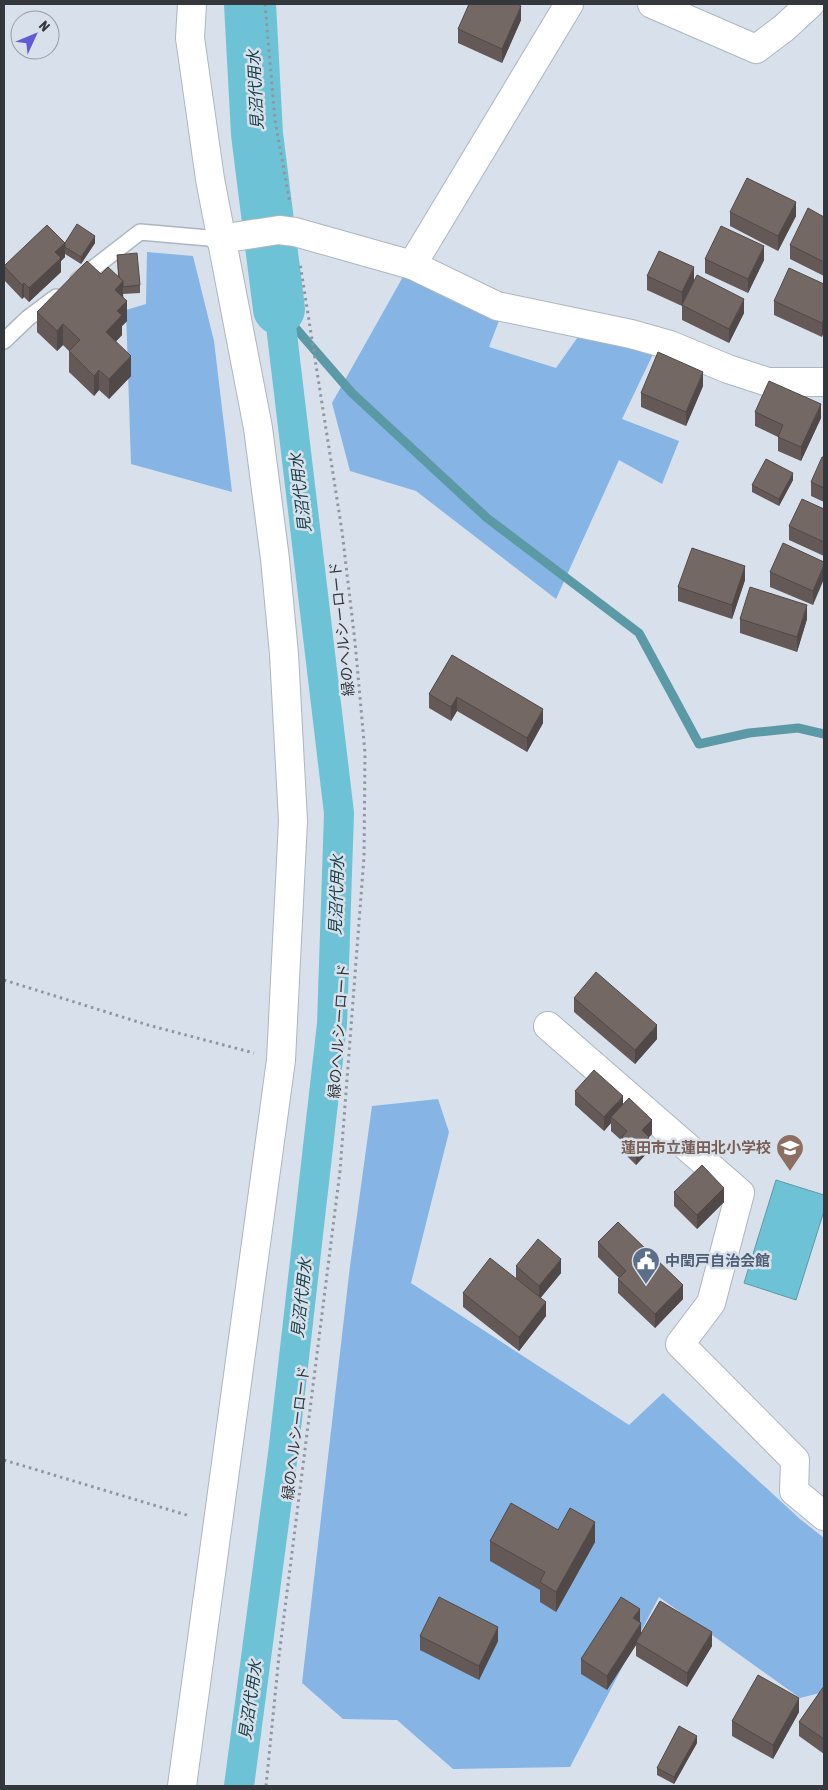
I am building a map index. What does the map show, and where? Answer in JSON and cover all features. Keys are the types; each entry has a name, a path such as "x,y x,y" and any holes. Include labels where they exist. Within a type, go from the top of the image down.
{"street":[{"path":"182,1786 281,1060 293,820 284,654 258,428 231,238 210,179 190,38 192,4"},
{"path":"412,266 569,4"},
{"path":"652,4 756,49 784,28 810,4"},
{"path":"231,238 279,230 295,232 412,266 497,306 631,334 670,345 728,369 768,382 824,382"},
{"path":"548,1026 740,1193 711,1303 680,1344 795,1460 794,1491 824,1516"}],"lane":[{"path":"4,341 28,318 140,232 231,238"}],"path":[{"path":"265,4 275,120 290,205"},
{"name":"緑のヘルシーロード","path":"266,1786 279,1656 340,1171 364,857 365,753 355,642 342,531 299,257"},
{"path":"4,980 148,1025 281,1060"},
{"path":"4,1460 217,1524"}],"shaded area":[{"path":"147,252 193,256 214,341 232,492 131,464 126,310 146,304"},
{"path":"404,275 500,318 489,347 556,368 580,334 654,352 622,419 679,441 662,484 619,460 556,599 416,491 350,471 332,403"},
{"path":"438,1099 449,1132 411,1283 629,1425 663,1393 800,1519 824,1538 824,1692 800,1698 659,1597 570,1767 453,1769 397,1720 343,1719 302,1683 350,1266 372,1106"},
{"path":"776,1180 824,1195 824,1211 796,1300 744,1283"}],"building":[{"path":"469,4 517,4 521,6 502,49 458,29"},
{"path":"747,178 796,202 778,236 730,212"},
{"path":"808,208 824,217 824,262 790,245"},
{"path":"77,224 95,236 81,257 65,247 65,243"},
{"path":"47,225 65,243 55,252 61,258 29,288 24,283 22,285 4,266"},
{"path":"721,226 764,246 748,279 705,259"},
{"path":"659,251 694,267 682,292 647,276"},
{"path":"137,253 140,285 123,287 123,281 119,277 117,255"},
{"path":"87,261 101,274 108,267 123,281 115,290 127,301 117,311 122,315 106,332 131,356 109,379 99,370 94,376 69,351 80,340 63,324 57,331 37,312"},
{"path":"789,268 824,284 824,318 822,323 774,301"},
{"path":"697,275 744,299 729,329 682,305"},
{"path":"658,352 703,372 686,412 641,393"},
{"path":"769,381 821,404 801,447 778,437 783,425 755,412"},
{"path":"822,457 824,457 824,488 811,482"},
{"path":"766,459 793,473 779,499 752,485"},
{"path":"802,499 824,509 824,542 789,526"},
{"path":"783,543 824,562 813,591 770,572"},
{"path":"692,548 745,566 732,605 678,587"},
{"path":"750,587 807,605 797,637 740,619"},
{"path":"452,655 543,709 527,738 457,697 451,707 429,694"},
{"path":"596,972 657,1025 635,1050 574,998"},
{"path":"594,1070 623,1096 604,1117 575,1091"},
{"path":"629,1098 652,1120 642,1130 649,1137 636,1151 622,1137 627,1131 611,1117"},
{"path":"702,1165 724,1188 697,1215 674,1192"},
{"path":"618,1222 683,1285 655,1314 618,1279 626,1271 598,1242"},
{"path":"538,1239 561,1259 539,1286 516,1266"},
{"path":"490,1258 546,1302 519,1337 463,1293"},
{"path":"511,1503 558,1530 570,1508 595,1522 556,1592 540,1582 545,1572 490,1541"},
{"path":"439,1597 498,1627 479,1666 420,1636"},
{"path":"621,1597 640,1609 633,1618 641,1623 607,1676 581,1659"},
{"path":"660,1601 712,1632 687,1673 636,1642"},
{"path":"758,1675 799,1698 773,1745 732,1721"},
{"path":"824,1686 824,1739 799,1722"},
{"path":"679,1726 697,1736 674,1777 657,1768"}],"waterway":[{"name":"見沼代用水","path":"250,4 257,134 279,309"},
{"path":"279,309 352,393 487,518 639,633 699,744 749,733 798,728 824,734"},
{"name":"見沼代用水","path":"239,1786 283,1454 332,1024 339,813 279,309"}],"place":[{"name":"蓮田市立蓮田北小学校","path":"790,1172"},
{"name":"中閏戸自治会館","path":"646,1285"}]}
